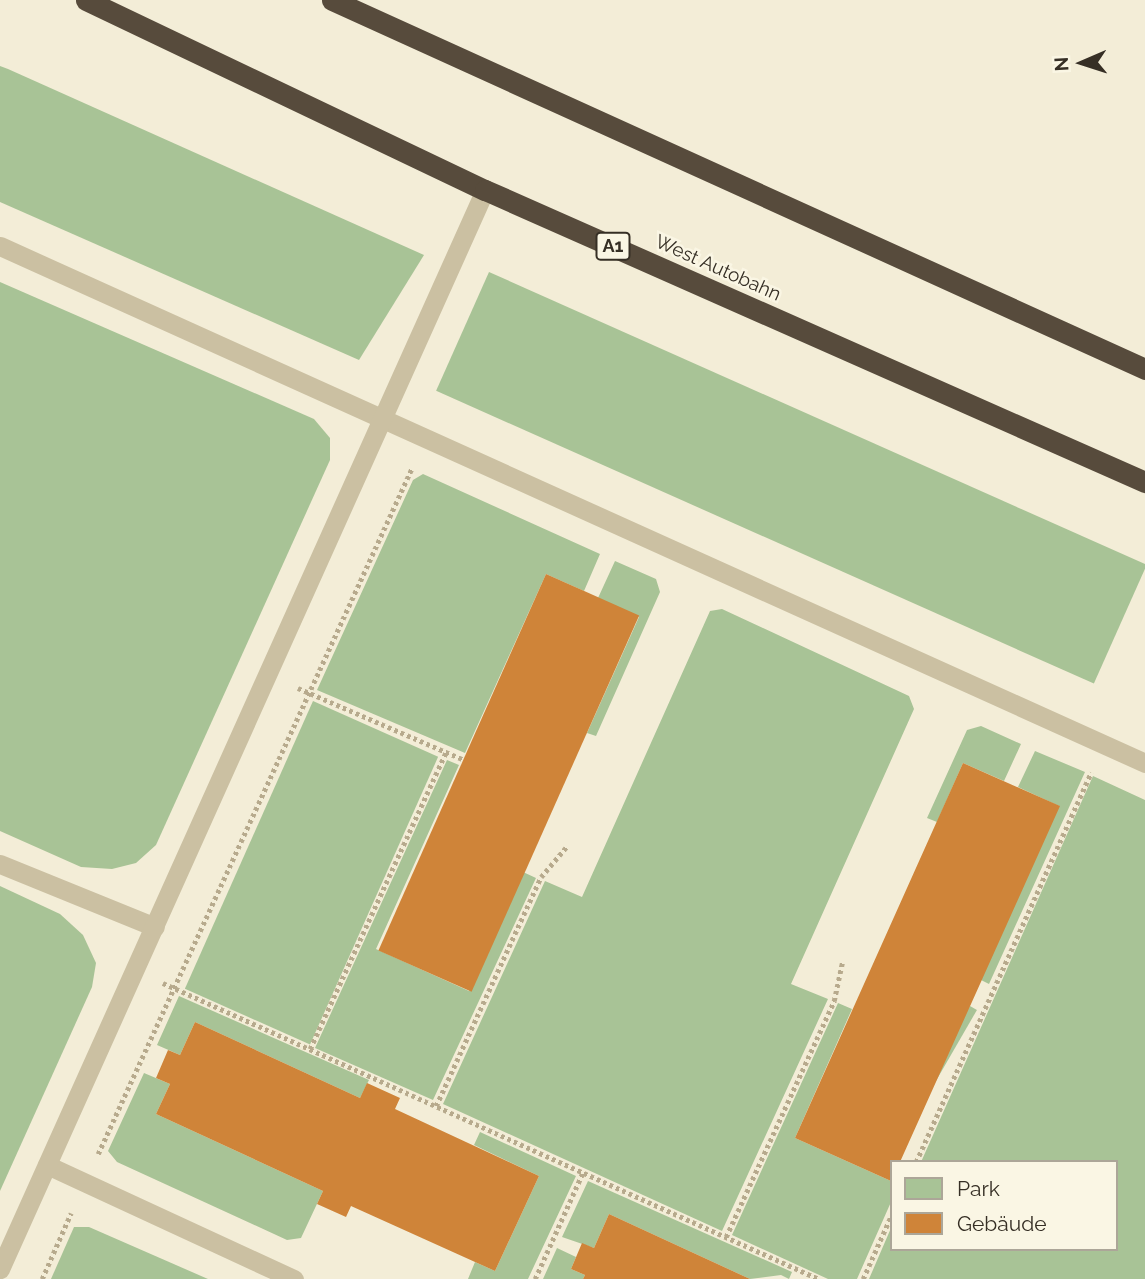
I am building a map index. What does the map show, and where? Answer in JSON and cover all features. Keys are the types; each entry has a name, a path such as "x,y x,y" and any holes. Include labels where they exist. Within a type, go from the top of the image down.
{"highway":[{"name":"West Autobahn","path":"86,0 485,190 1145,482"},
{"path":"332,0 1145,369"}],"lane":[{"path":"0,1269 485,190"},
{"path":"0,246 426,436 1145,764"},
{"path":"0,864 155,926"},
{"path":"47,1164 294,1279"}],"path":[{"path":"42,1279 426,436"},
{"path":"268,675 463,759"},
{"path":"917,1160 1104,744"},
{"path":"310,1049 446,752"},
{"path":"436,1106 541,877 567,846"},
{"path":"726,1237 834,1001 842,962"},
{"path":"135,971 819,1279"},
{"path":"535,1279 583,1172"},
{"path":"863,1279 890,1218"}],"green space":[{"path":"0,66 424,255 359,360 0,202"},
{"path":"489,272 1145,564 1094,684 436,391"},
{"path":"0,282 314,419 330,438 330,460 156,845 136,863 112,869 81,867 0,831"},
{"path":"423,474 600,554 584,591 546,574 465,753 317,690 413,480"},
{"path":"615,561 656,579 660,592 596,736 587,733 639,617 598,598"},
{"path":"722,609 909,696 914,709 791,984 828,999 722,1231 443,1104 545,881 582,897 710,611"},
{"path":"313,701 438,757 310,1044 185,989"},
{"path":"981,726 1021,744 1004,781 963,763 937,822 927,818 967,730"},
{"path":"1035,751 1085,772 989,984 981,980 1059,806 1018,787"},
{"path":"447,760 459,765 376,949 469,991 523,872 536,878 433,1100 315,1048"},
{"path":"1093,776 1145,800 1145,1279 869,1279 890,1230 890,1251 1117,1251 1117,1160 922,1160"},
{"path":"0,886 60,914 83,935 96,963 92,987 0,1191"},
{"path":"179,996 369,1080 360,1098 195,1022 180,1055 157,1045"},
{"path":"838,1003 852,1009 795,1138 890,1181 890,1204 857,1279 828,1279 732,1235"},
{"path":"970,1006 977,1010 891,1158 885,1154"},
{"path":"144,1073 170,1084 156,1114 323,1191 301,1238 287,1240 117,1162 108,1151"},
{"path":"480,1132 576,1176 528,1279 468,1279 475,1262 495,1271 539,1176 474,1145"},
{"path":"588,1181 792,1272 789,1279 781,1275 750,1279 609,1214 594,1248 562,1237"},
{"path":"74,1227 89,1227 208,1279 51,1279"},
{"path":"557,1248 576,1257 571,1269 585,1275 583,1279 543,1279"}],"building":[{"path":"546,574 639,615 472,992 378,950"},
{"path":"963,763 1060,806 901,1160 890,1160 890,1181 795,1138"},
{"path":"195,1022 360,1098 367,1083 400,1098 395,1109 539,1176 495,1271 351,1206 346,1217 317,1204 323,1191 156,1114 170,1084 156,1078 168,1050 180,1055"},
{"path":"609,1214 750,1279 583,1279 585,1275 571,1269 582,1243 594,1248"}]}
